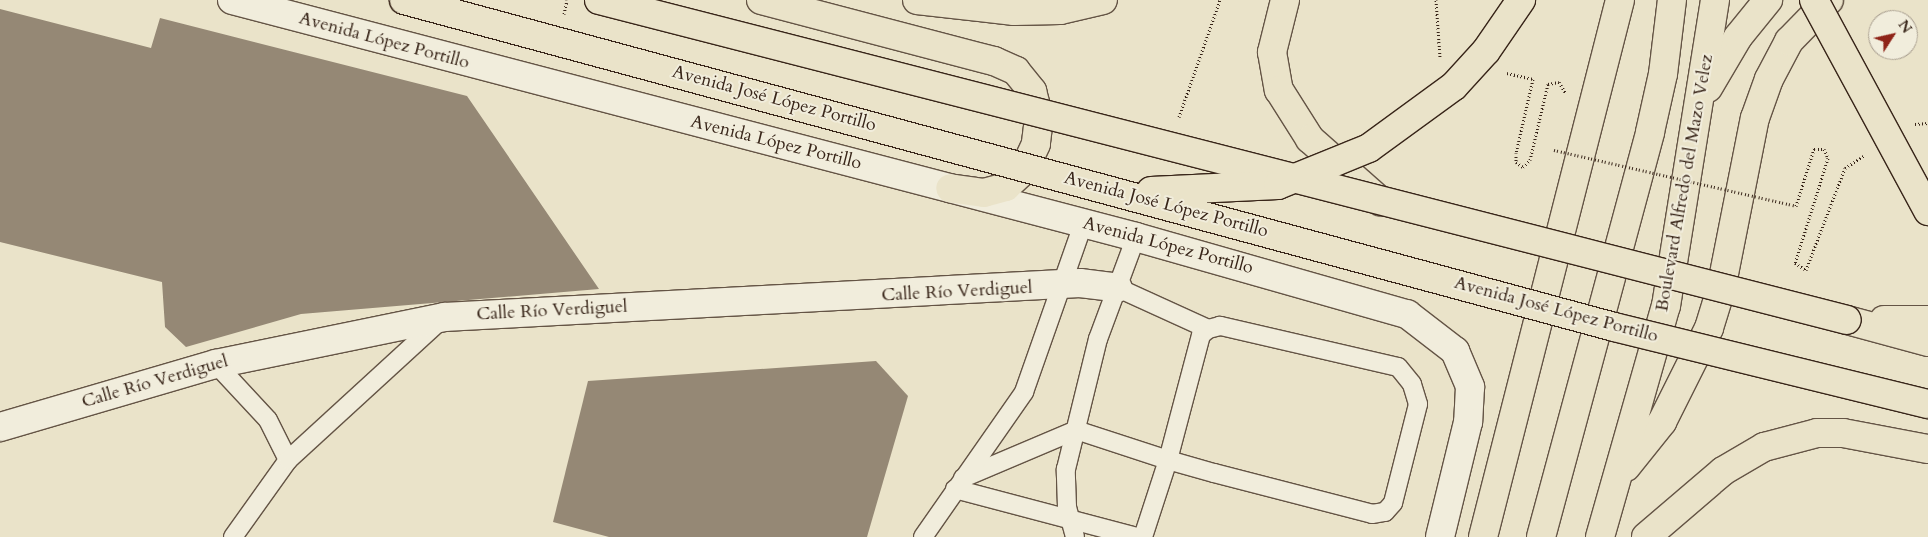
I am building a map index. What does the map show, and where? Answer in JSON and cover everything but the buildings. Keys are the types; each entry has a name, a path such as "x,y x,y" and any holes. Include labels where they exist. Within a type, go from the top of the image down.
{"main road":[{"name":"Avenida José López Portillo","path":"404,0 1614,327 1928,404"},
{"path":"599,0 1928,342"},
{"path":"761,0 994,61 1016,71 1032,91 1039,118 1036,144 1024,170 1006,186 984,193 950,188"},
{"path":"917,0 1023,11 1060,10 1103,0"},
{"path":"1285,0 1272,52 1279,90 1310,139 1380,200"},
{"path":"1114,191 1245,189 1278,185 1320,171 1369,148 1454,86 1486,51 1521,0"},
{"path":"1483,537 1620,0"},
{"path":"1541,537 1650,132 1663,74 1672,0"},
{"name":"Boulevard Alfredo del Mazo Velez","path":"1600,537 1620,474 1666,306 1715,0"},
{"path":"1700,103 1738,37 1768,0"},
{"path":"1814,0 1928,211"},
{"path":"1620,474 1662,422 1709,328 1721,289 1755,118 1789,41 1829,0"},
{"path":"1847,320 1928,320"},
{"path":"1646,537 1724,471 1764,447 1817,433 1843,433 1928,449"}],"street":[{"name":"Avenida López Portillo","path":"232,0 1136,237 1320,287 1407,314 1442,337 1466,368 1470,387 1468,422 1440,537"},
{"name":"Calle Río Verdiguel","path":"0,427 216,364 444,316 1061,286 1080,283 1118,288"}],"lane":[{"path":"923,537 1024,392 1083,224"},
{"path":"1072,529 1066,469 1098,339 1136,237"},
{"path":"1118,288 1208,329"},
{"path":"233,537 288,460 444,316"},
{"path":"959,484 1076,430 1168,460 1214,473 1372,514 1386,512 1393,503 1418,404 1412,384 1398,367 1220,326 1208,329 1200,335 1168,460 1143,537"},
{"path":"216,364 268,420 288,460"},
{"path":"959,484 1072,529 1137,537"}],"path":[{"path":"1436,0 1440,57 1450,59"},
{"path":"1496,70 1533,79 1516,154 1516,162 1523,166 1530,160 1548,84 1559,82 1566,97"},
{"path":"1913,126 1928,123"},
{"path":"1556,142 1554,150 1796,206 1814,149 1824,149 1828,158 1795,263 1806,270 1845,168 1870,152"}]}
